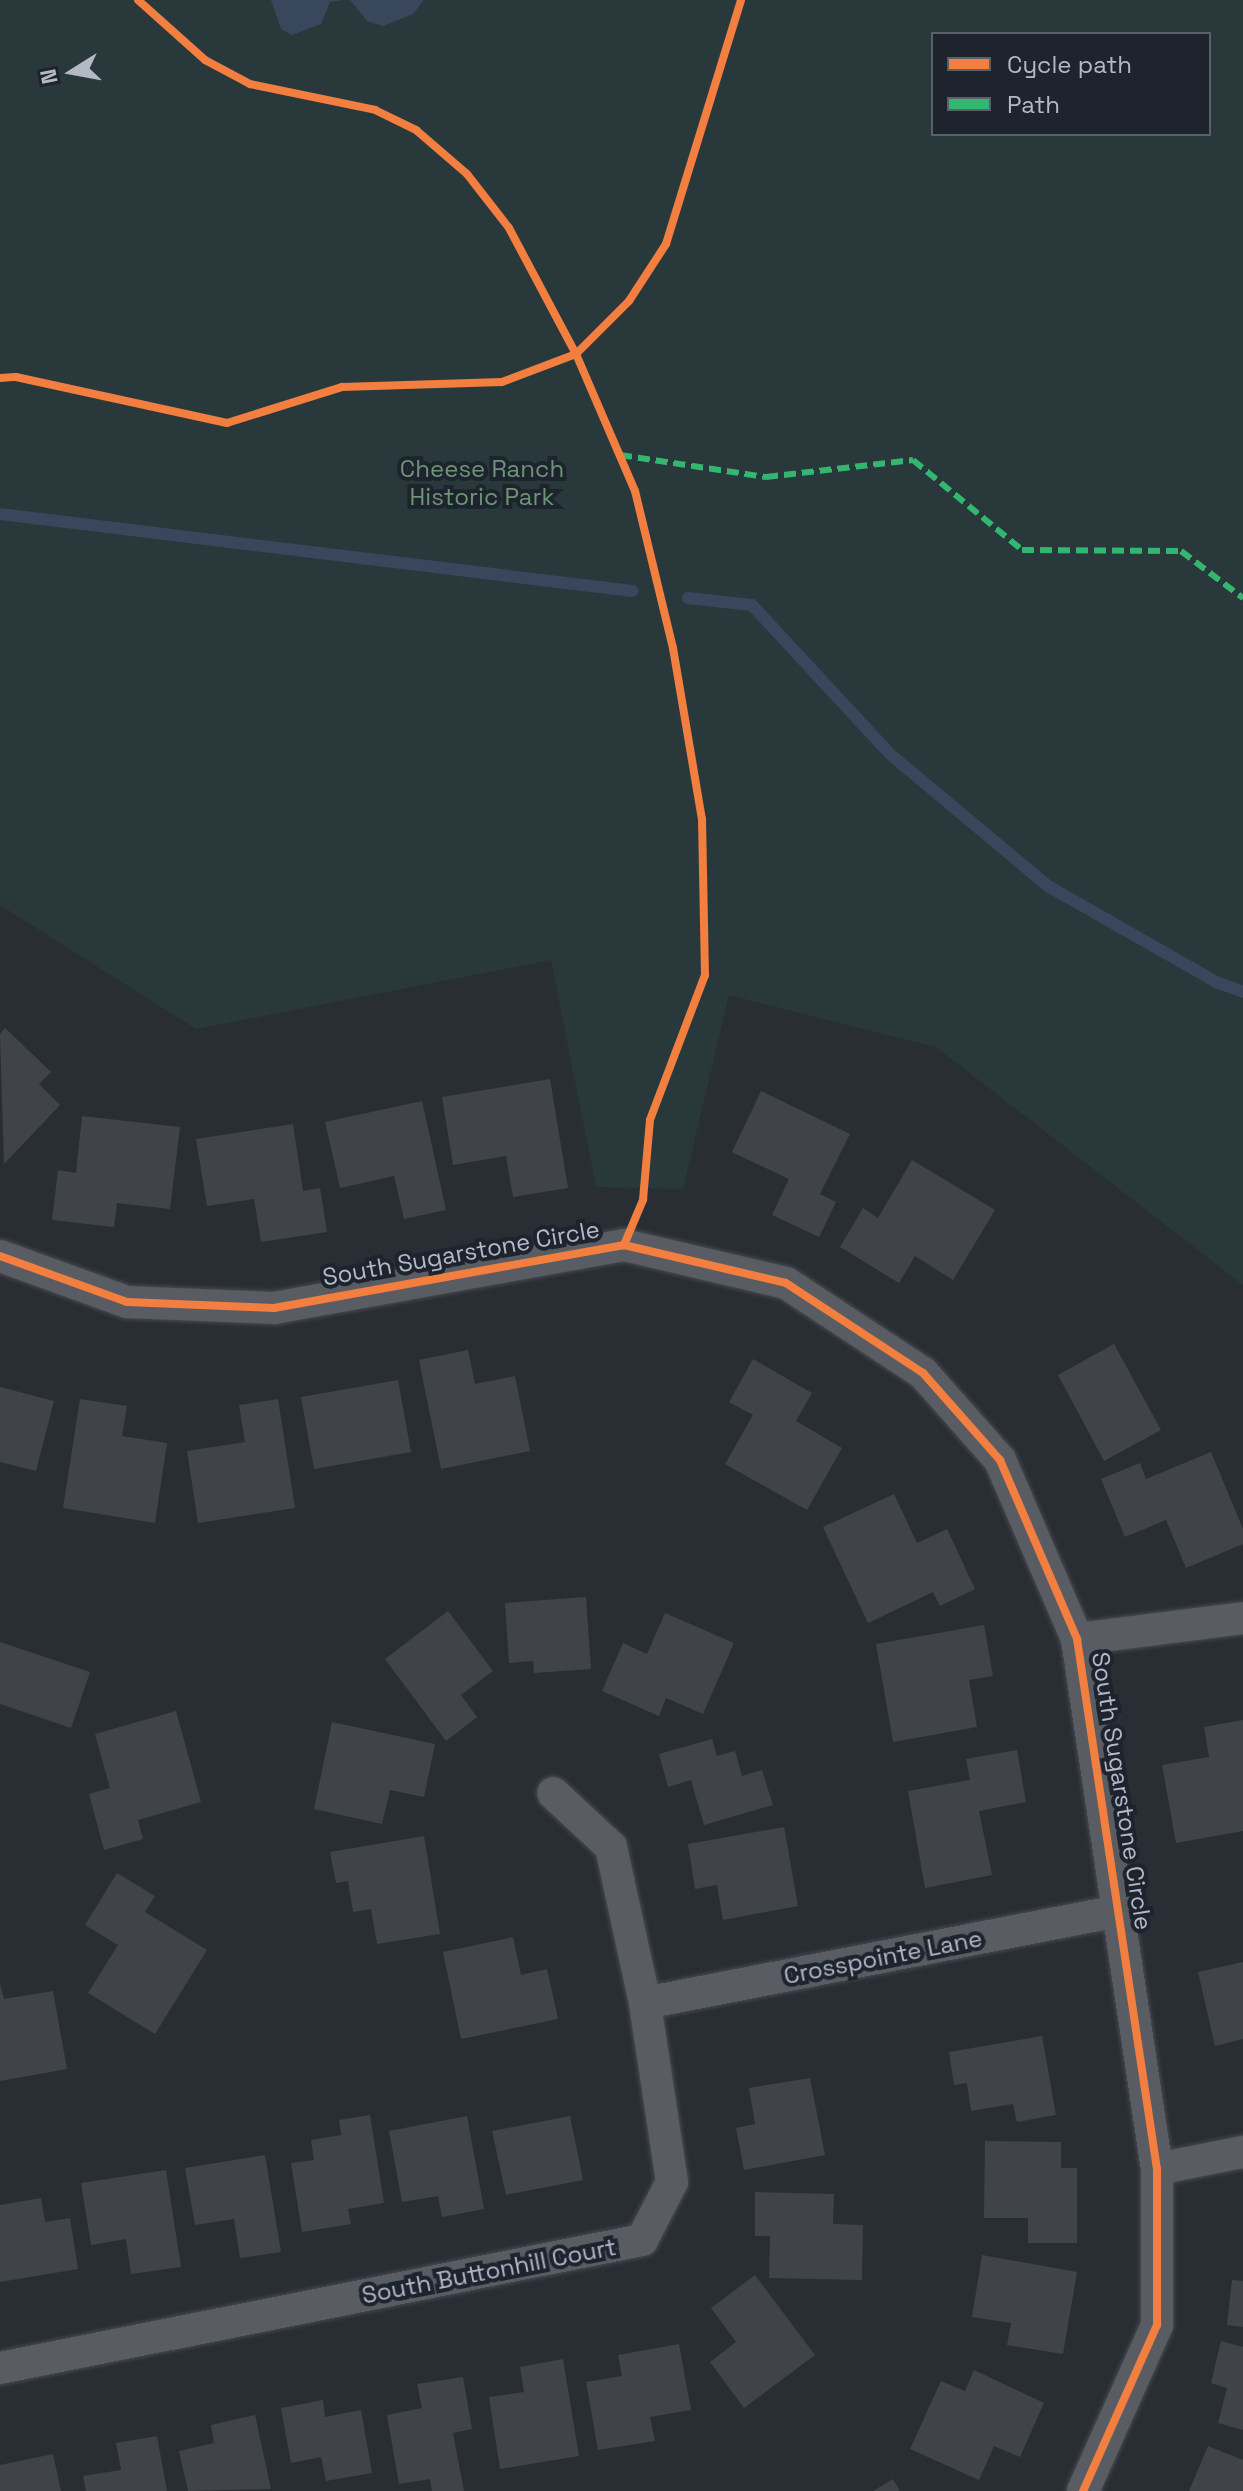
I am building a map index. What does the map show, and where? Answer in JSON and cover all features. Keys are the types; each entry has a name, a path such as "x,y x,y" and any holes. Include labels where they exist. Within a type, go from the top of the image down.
{"street":[{"name":"South Sugarstone Circle","path":"0,1256 127,1302 259,1307 624,1245 786,1283 923,1373 1000,1460 1077,1639 1122,1910 1157,2169 1157,2325 1083,2491"},
{"path":"1077,1639 1243,1618"},
{"name":"South Buttonhill Court","path":"0,2368 642,2240 672,2182 645,2003 611,1847 553,1793"},
{"name":"Crosspointe Lane","path":"645,2003 1122,1910"},
{"path":"1157,2169 1243,2152"}],"green space":[{"name":"Cheese Ranch Historic Park","path":"0,0 1243,0 1243,1285 936,1047 729,995 683,1189 596,1187 551,960 196,1029 0,905"}],"water":[{"path":"271,0 343,0 330,2 321,24 292,35 281,29"},
{"path":"350,0 424,0 413,14 383,26 367,21"}],"building":[{"path":"5,1028 51,1072 39,1084 60,1105 4,1164 0,1034"},
{"path":"550,1079 568,1188 513,1197 506,1156 453,1165 442,1097"},
{"path":"761,1091 850,1134 820,1194 836,1202 819,1237 772,1215 789,1179 732,1152"},
{"path":"422,1101 446,1210 404,1219 394,1176 340,1188 325,1122"},
{"path":"82,1116 180,1127 170,1209 117,1203 114,1227 52,1220 58,1170 76,1173"},
{"path":"293,1124 303,1191 320,1188 327,1232 261,1242 254,1199 207,1206 196,1139"},
{"path":"912,1160 995,1210 953,1280 915,1256 899,1283 840,1247 863,1208 878,1218"},
{"path":"1114,1344 1161,1430 1104,1461 1058,1375"},
{"path":"468,1350 475,1384 515,1376 530,1451 441,1469 419,1360"},
{"path":"753,1359 812,1393 796,1421 842,1448 807,1510 725,1464 753,1415 729,1402"},
{"path":"398,1380 411,1452 314,1469 301,1397"},
{"path":"0,1387 54,1401 36,1471 0,1462"},
{"path":"80,1399 127,1406 122,1436 167,1443 155,1523 63,1508"},
{"path":"278,1399 295,1508 198,1523 187,1451 245,1442 239,1405"},
{"path":"1211,1452 1243,1529 1243,1544 1186,1568 1166,1520 1125,1537 1101,1479 1140,1463 1146,1479"},
{"path":"894,1494 917,1543 947,1529 975,1589 940,1606 933,1592 868,1623 823,1527"},
{"path":"586,1597 591,1669 534,1673 533,1661 509,1663 505,1603"},
{"path":"448,1611 493,1671 461,1695 477,1717 446,1741 385,1659"},
{"path":"665,1613 734,1643 703,1714 666,1698 659,1716 602,1691 623,1643 647,1654"},
{"path":"984,1625 993,1676 969,1680 977,1727 893,1742 876,1644"},
{"path":"0,1642 90,1672 71,1728 0,1704"},
{"path":"176,1711 201,1802 138,1820 143,1839 104,1850 89,1794 110,1788 95,1734"},
{"path":"1243,1720 1243,1831 1176,1843 1162,1765 1209,1757 1204,1727"},
{"path":"332,1722 435,1744 424,1797 390,1790 382,1824 314,1809"},
{"path":"712,1739 717,1756 735,1751 742,1776 762,1770 773,1805 704,1825 691,1780 668,1787 659,1754"},
{"path":"1017,1750 1026,1802 979,1811 992,1875 925,1888 908,1791 970,1780 966,1759"},
{"path":"784,1827 798,1906 723,1920 717,1885 695,1889 688,1844"},
{"path":"424,1836 440,1934 377,1944 371,1909 353,1912 348,1881 336,1883 330,1852"},
{"path":"117,1873 155,1896 145,1912 207,1950 155,2034 88,1993 118,1945 85,1925"},
{"path":"513,1937 521,1975 547,1969 558,2019 461,2039 443,1952"},
{"path":"1243,1962 1243,2039 1215,2046 1198,1972"},
{"path":"0,1984 4,1999 53,1991 67,2069 0,2081"},
{"path":"1042,2036 1056,2115 1017,2122 1013,2104 971,2111 967,2083 954,2085 949,2052"},
{"path":"810,2078 825,2155 744,2170 736,2128 755,2124 749,2088"},
{"path":"370,2115 384,2203 348,2209 351,2224 302,2232 291,2163 314,2160 311,2140 341,2135 339,2120"},
{"path":"467,2116 484,2209 442,2217 438,2196 402,2202 389,2131"},
{"path":"570,2116 583,2180 506,2195 492,2131"},
{"path":"985,2141 1061,2142 1061,2168 1077,2168 1077,2243 1028,2243 1028,2218 984,2218"},
{"path":"265,2155 281,2252 240,2258 234,2219 195,2225 185,2168"},
{"path":"166,2170 181,2267 131,2274 126,2239 91,2245 81,2183"},
{"path":"755,2192 834,2194 833,2224 863,2225 862,2280 769,2278 770,2236 755,2236"},
{"path":"41,2198 45,2222 70,2218 78,2269 0,2282 0,2205"},
{"path":"982,2255 1077,2272 1063,2354 1007,2345 1011,2323 972,2317"},
{"path":"755,2275 815,2355 744,2408 710,2362 736,2342 711,2308"},
{"path":"1232,2280 1243,2281 1243,2327 1227,2325"},
{"path":"1221,2341 1243,2347 1243,2430 1218,2423 1227,2388 1211,2383"},
{"path":"679,2344 691,2410 650,2417 655,2441 598,2450 586,2382 622,2376 618,2355"},
{"path":"563,2359 579,2456 500,2469 489,2397 524,2392 520,2367"},
{"path":"974,2370 1044,2403 1020,2457 994,2446 979,2480 910,2449 941,2381 965,2391"},
{"path":"463,2377 472,2429 453,2433 464,2491 432,2491 430,2479 399,2484 387,2415 422,2408 417,2384"},
{"path":"323,2400 325,2417 361,2410 372,2473 326,2481 321,2457 291,2463 281,2408"},
{"path":"255,2415 271,2489 188,2491 179,2451 214,2443 211,2425"},
{"path":"157,2436 167,2491 86,2491 83,2476 121,2470 116,2443"},
{"path":"1208,2446 1243,2460 1243,2491 1189,2491"},
{"path":"53,2454 61,2491 0,2491 0,2465"},
{"path":"893,2479 900,2491 873,2491"}],"waterway":[{"path":"0,514 632,591"},
{"path":"688,598 752,605 890,754 1048,886 1216,982 1243,992"}],"marked path":[{"path":"620,455 766,477 913,460 1022,550 1181,551 1243,598"}],"cycle path":[{"path":"138,0 205,60 250,84 375,110 416,130 467,174 509,228 576,354 635,491 673,648 702,819 705,975 650,1120 643,1200 624,1245"},
{"path":"0,378 16,377 227,423 342,387 502,382 576,354 629,301 666,244 741,0"},
{"path":"0,1256 127,1302 274,1308 624,1245 786,1283 923,1373 1000,1460 1077,1639 1157,2169 1157,2325 1083,2491"}]}
